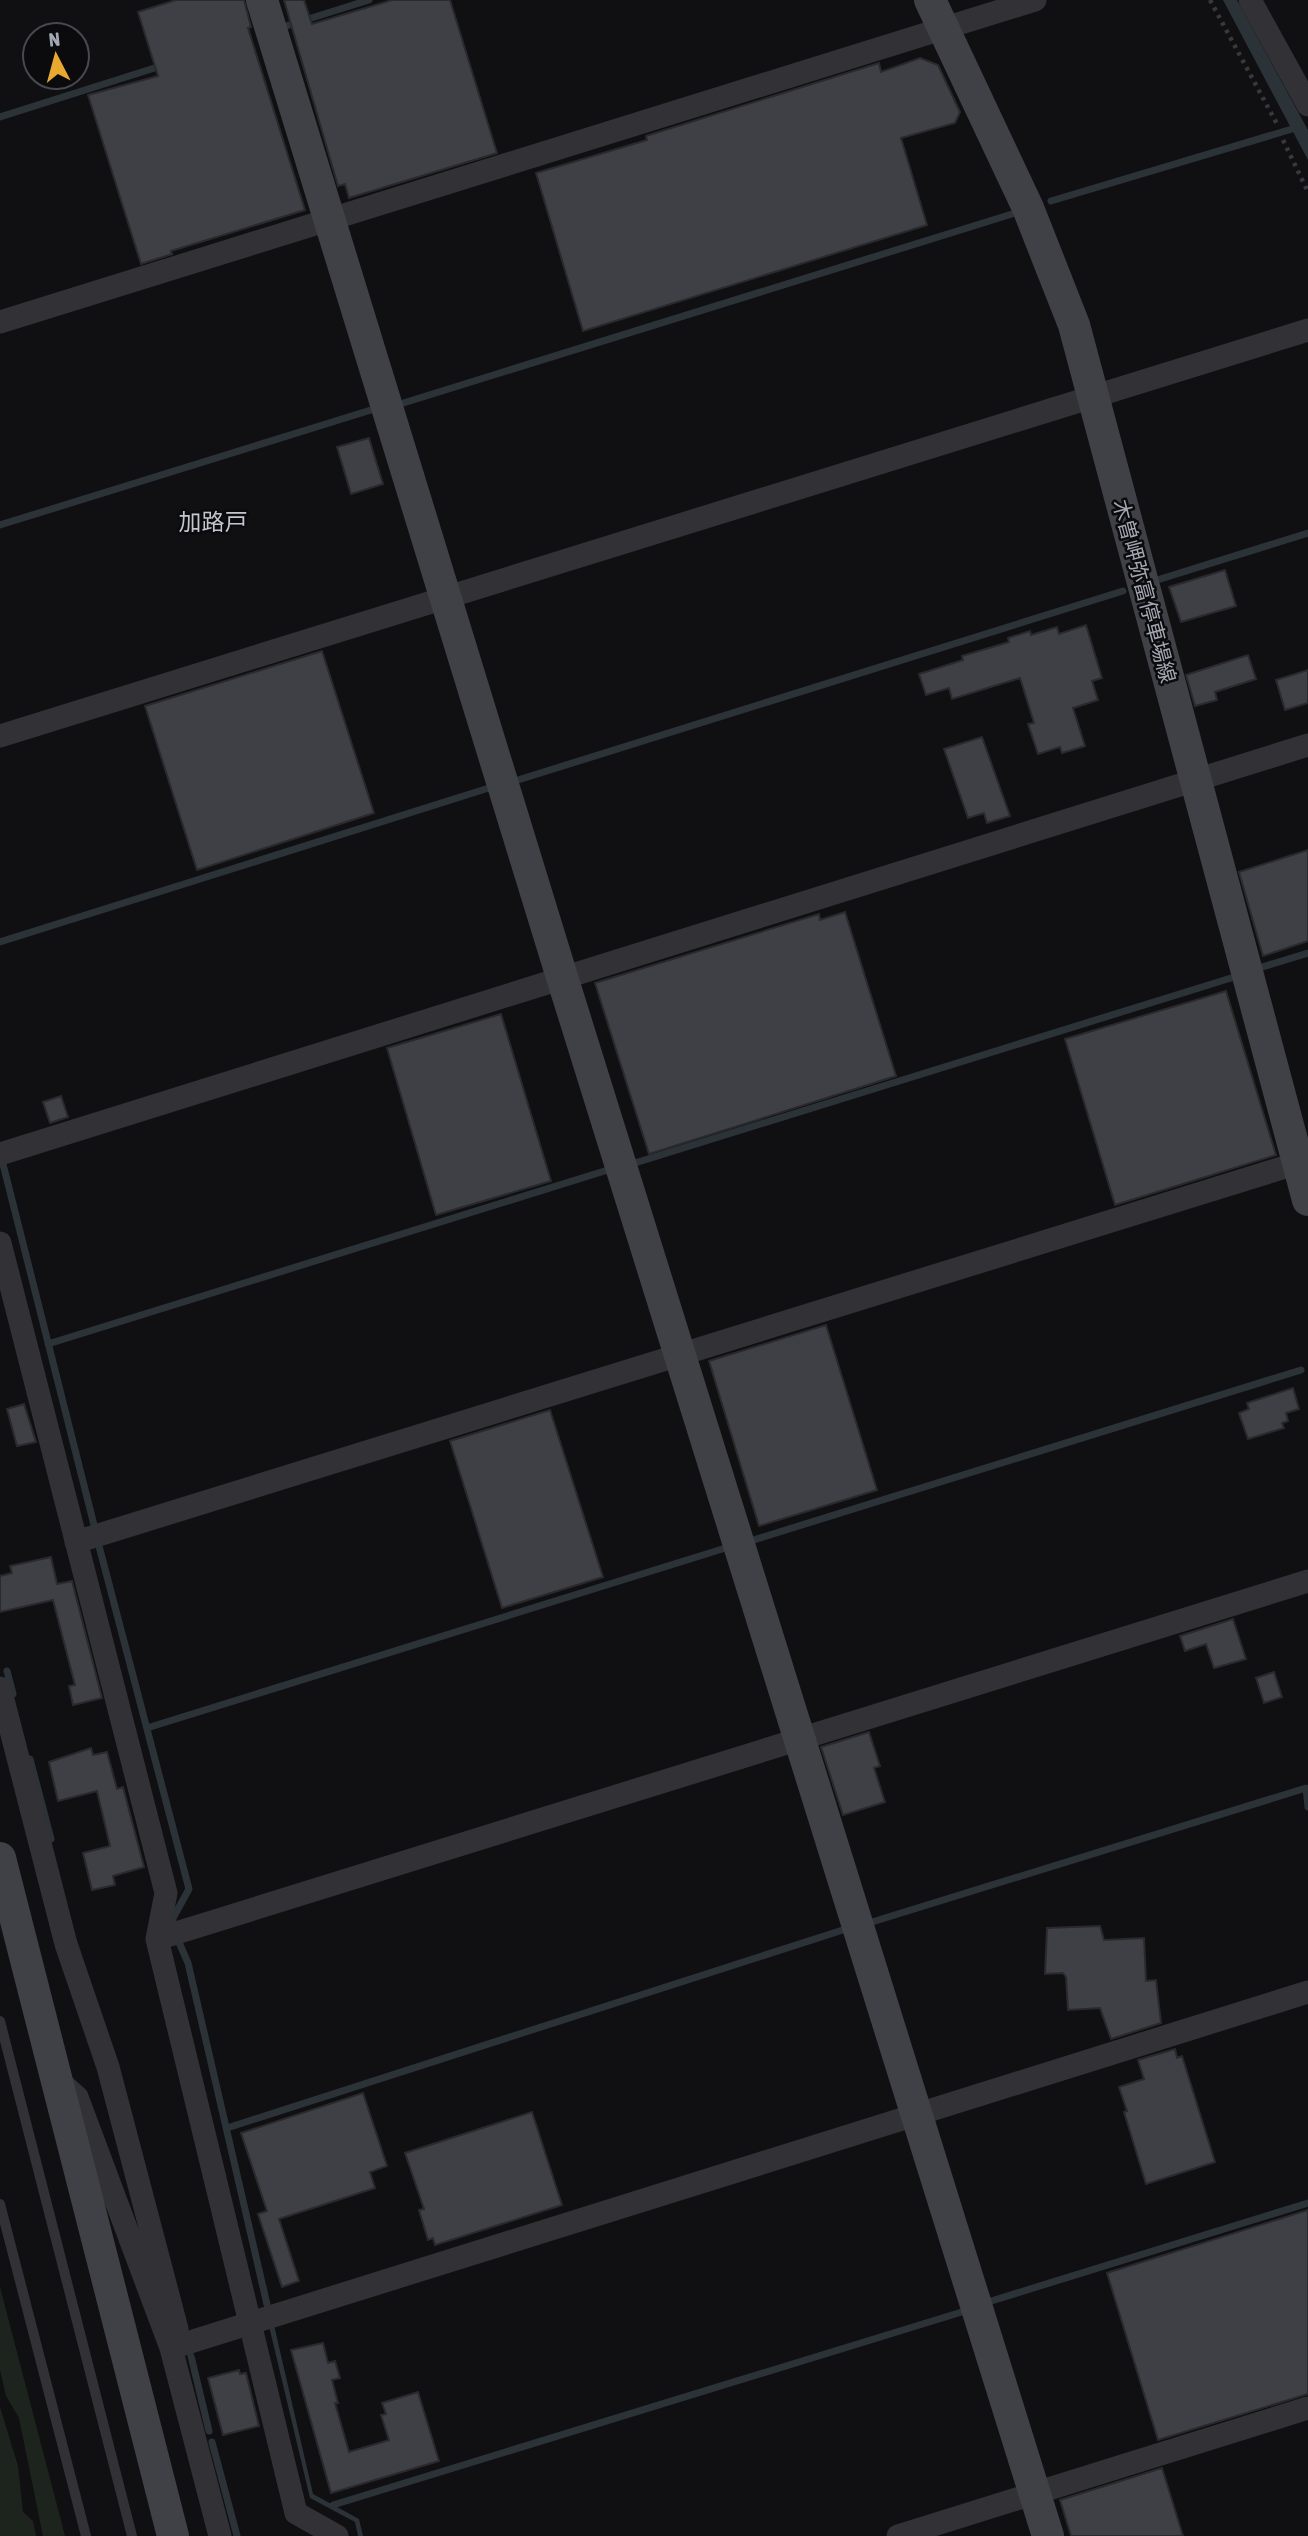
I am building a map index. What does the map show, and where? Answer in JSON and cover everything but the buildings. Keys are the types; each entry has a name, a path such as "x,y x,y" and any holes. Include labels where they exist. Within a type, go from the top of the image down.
{"street":[{"path":"262,0 562,977 742,1547 1048,2536"},
{"name":"木曽岬弥富停車場線","path":"930,0 1053,266 1074,325 1091,396 1303,1161 1308,1200"},
{"path":"0,322 1035,0"},
{"path":"1250,0 1306,99"},
{"path":"0,736 1308,330"},
{"path":"0,1154 1308,745"},
{"path":"76,1542 1303,1161"},
{"path":"0,1243 166,1893 157,1939 262,2319 296,2513 337,2536"},
{"path":"157,1939 1308,1581"},
{"path":"0,1688 65,1944 108,2067 220,2536"},
{"path":"0,1858 173,2536"},
{"path":"176,2346 1308,1992"},
{"path":"57,2079 77,2097 176,2346"},
{"path":"898,2536 1308,2408"}],"lane":[{"path":"0,2021 132,2536"},
{"path":"0,2204 86,2536"}],"path":[{"path":"1210,0 1277,124"},
{"path":"1283,140 1308,192"}],"shaded area":[{"path":"1223,0 1237,0 1308,130 1308,160"},
{"path":"0,2287 65,2536 43,2536 19,2418 6,2396 0,2370"},
{"path":"274,2325 313,2494 359,2519 363,2536 358,2536 355,2522 310,2498 269,2326"},
{"path":"0,2407 18,2466 23,2512 33,2521 36,2536 0,2536"}],"waterway":[{"path":"286,26 369,0"},
{"path":"0,117 164,65"},
{"path":"1051,201 1292,129"},
{"path":"397,405 1012,214"},
{"path":"0,525 371,410"},
{"path":"1154,581 1308,533"},
{"path":"518,780 1123,591"},
{"path":"0,942 492,787"},
{"path":"1259,968 1308,953"},
{"path":"635,1163 1231,978"},
{"path":"3,1164 95,1529"},
{"path":"48,1344 611,1169"},
{"path":"747,1542 1301,1370"},
{"path":"99,1546 189,1889 173,1918 173,1927"},
{"path":"147,1728 732,1546"},
{"path":"7,1671 13,1694"},
{"path":"30,1759 51,1839"},
{"path":"872,1922 1306,1788 1308,1807"},
{"path":"227,2128 846,1929"},
{"path":"178,1940 188,1963 269,2313"},
{"path":"988,2302 1308,2203"},
{"path":"333,2505 965,2311"},
{"path":"191,2356 209,2431"},
{"path":"212,2442 237,2536"}],"district":[{"name":"加路戸","path":"213,522"}]}
